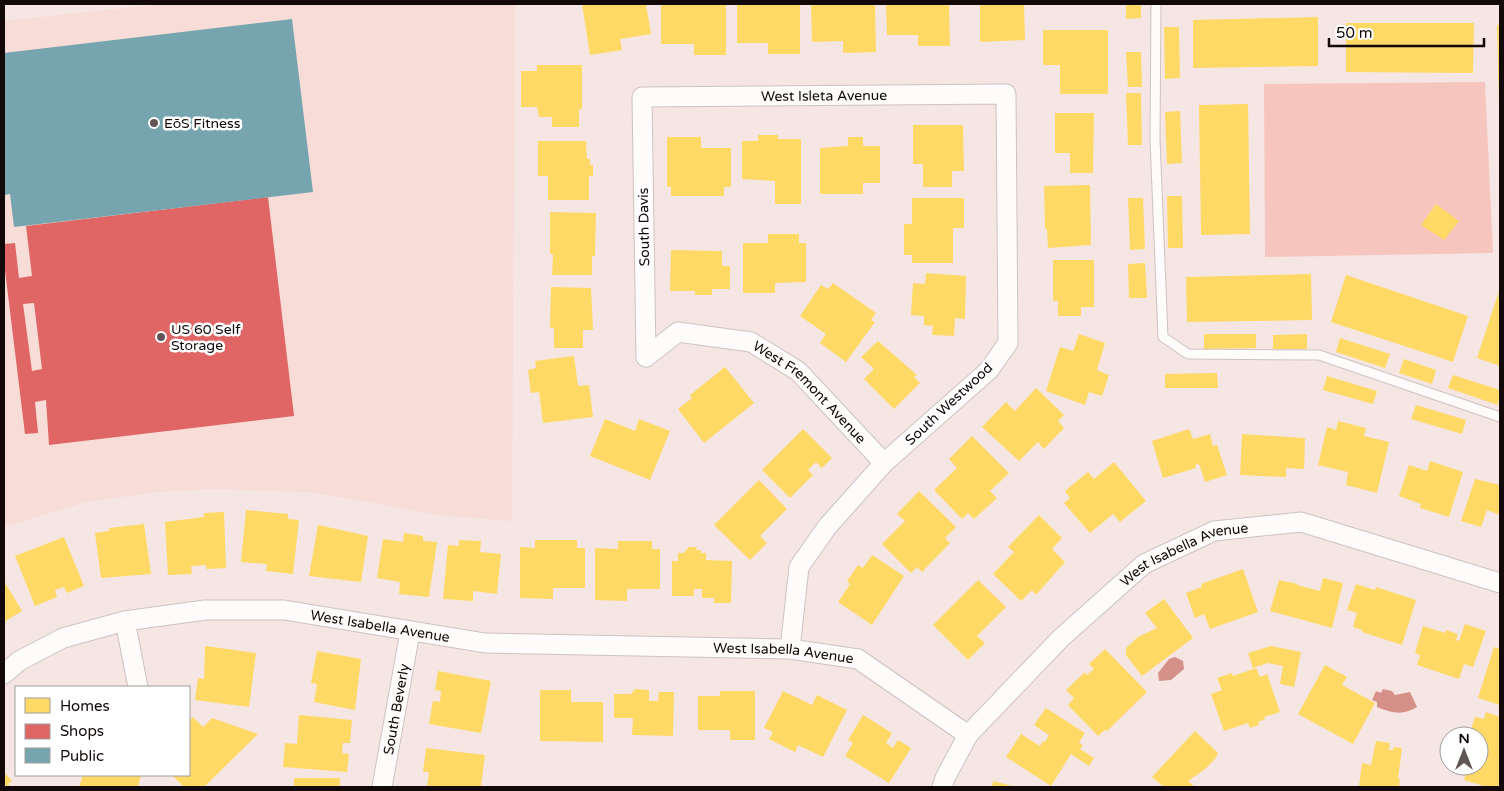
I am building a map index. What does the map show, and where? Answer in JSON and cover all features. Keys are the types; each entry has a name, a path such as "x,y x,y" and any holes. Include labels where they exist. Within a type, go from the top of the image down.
{"street":[{"name":"West Isleta Avenue","path":"642,97 1006,94"},
{"name":"South Westwood","path":"790,649 799,567 827,527 884,464 989,370 1008,343 1006,94"},
{"name":"South Davis","path":"642,97 646,357"},
{"name":"West Fremont Avenue","path":"646,357 678,332 751,342 798,370 884,464"},
{"name":"West Isabella Avenue","path":"4,674 18,661 63,638 125,621 205,610 284,610 485,643 790,649 858,659 968,735 1061,638 1144,564 1214,531 1301,522 1500,583"},
{"path":"125,621 138,686"},
{"name":"South Beverly","path":"382,787 410,632"},
{"path":"942,787 968,735"}],"lane":[{"path":"1156,4 1155,139 1163,337 1188,354 1319,355 1500,417"}],"shaded area":[{"path":"160,4 515,4 512,521 446,516 309,492 213,489 157,492 86,502 4,527 4,21"},
{"path":"1485,82 1493,253 1265,257 1264,84"},
{"path":"1175,657 1183,661 1184,669 1171,680 1159,681 1158,673 1169,659"},
{"path":"1383,689 1392,691 1395,695 1410,692 1417,707 1399,713 1377,707 1377,702 1372,700 1376,691 1381,693"}],"building: Homes":[{"path":"582,4 646,4 651,34 620,39 622,50 590,55"},
{"path":"661,4 726,4 726,55 694,55 694,44 661,44"},
{"path":"737,4 800,4 800,54 768,54 768,43 737,43"},
{"path":"811,4 875,4 876,52 843,53 843,41 812,42"},
{"path":"886,4 949,4 950,46 918,46 918,35 887,35"},
{"path":"980,4 1024,4 1025,40 980,42"},
{"path":"1126,4 1141,4 1141,18 1126,19"},
{"path":"1318,17 1318,66 1193,68 1193,20"},
{"path":"1346,23 1474,23 1473,73 1346,72"},
{"path":"1497,25 1500,25 1500,105 1499,105"},
{"path":"1164,27 1179,27 1180,78 1165,79"},
{"path":"1043,30 1108,30 1108,94 1060,94 1060,65 1043,65"},
{"path":"1126,52 1141,52 1142,87 1128,87"},
{"path":"537,65 582,65 582,109 579,109 579,127 552,127 552,117 539,117 537,107 521,107 521,71 537,71"},
{"path":"1126,93 1141,93 1142,145 1128,145"},
{"path":"1248,104 1250,234 1201,235 1199,105"},
{"path":"1180,111 1182,163 1167,164 1165,112"},
{"path":"1055,113 1094,113 1093,173 1070,173 1070,153 1055,153"},
{"path":"913,125 963,125 964,171 952,171 952,187 923,187 923,164 913,164"},
{"path":"758,135 778,135 778,139 801,139 801,204 775,204 775,181 742,179 742,141 758,141"},
{"path":"667,137 701,137 701,148 731,148 731,187 724,187 724,196 671,196 671,187 667,187"},
{"path":"848,137 863,137 863,146 880,146 880,183 863,183 863,194 820,194 820,148 848,146"},
{"path":"538,141 586,141 587,159 590,159 590,165 593,165 593,176 589,176 589,200 548,200 548,176 538,176"},
{"path":"1090,185 1091,245 1048,248 1047,229 1045,229 1044,186"},
{"path":"1167,196 1182,196 1183,248 1168,248"},
{"path":"912,198 964,198 964,228 953,228 953,263 912,263 912,255 904,255 904,224 912,224"},
{"path":"1128,198 1143,198 1145,249 1130,250"},
{"path":"1436,204 1459,221 1444,240 1421,225"},
{"path":"550,212 596,213 595,256 592,256 592,275 552,275 553,254 550,254"},
{"path":"768,234 799,234 799,243 806,243 806,282 775,283 775,293 743,293 743,243 768,243"},
{"path":"671,250 722,251 722,266 730,266 730,289 712,289 712,295 695,295 695,291 670,291"},
{"path":"1053,260 1094,260 1094,307 1081,307 1081,316 1058,316 1058,301 1053,301"},
{"path":"1145,263 1147,298 1129,298 1128,264"},
{"path":"926,273 966,276 965,319 955,318 954,336 932,335 933,326 924,325 924,316 911,315 913,283 925,284"},
{"path":"1311,274 1312,320 1187,322 1186,277"},
{"path":"1346,275 1468,316 1453,362 1331,322"},
{"path":"833,283 876,313 871,320 875,322 846,362 820,343 826,334 800,316 821,285 828,289"},
{"path":"551,287 591,288 593,330 583,330 583,348 554,348 554,328 550,328"},
{"path":"1500,288 1500,366 1477,358"},
{"path":"1079,334 1105,343 1097,370 1109,375 1102,396 1089,392 1085,405 1046,391 1060,347 1073,351"},
{"path":"1204,334 1256,334 1256,348 1204,349"},
{"path":"1307,334 1307,349 1273,349 1273,335"},
{"path":"1340,338 1390,354 1385,368 1336,352"},
{"path":"878,341 917,375 914,377 920,383 894,409 864,379 874,369 861,357"},
{"path":"574,356 578,386 589,385 593,417 543,423 539,392 531,393 528,370 536,368 535,361"},
{"path":"1404,359 1436,370 1432,384 1399,373"},
{"path":"725,367 754,403 704,443 678,409 692,398 690,395"},
{"path":"1217,373 1218,388 1165,388 1165,374"},
{"path":"1453,375 1500,390 1498,405 1448,388"},
{"path":"1327,376 1377,391 1373,404 1323,390"},
{"path":"1036,388 1064,415 1058,421 1064,428 1044,449 1038,442 1019,461 982,427 1006,402 1015,411"},
{"path":"1416,405 1466,420 1462,434 1411,419"},
{"path":"605,419 635,431 639,419 670,431 650,480 590,456"},
{"path":"1338,421 1366,428 1364,436 1389,442 1377,493 1346,485 1348,472 1318,465 1327,427 1336,430"},
{"path":"803,429 832,458 822,468 816,462 808,470 813,475 790,498 762,470"},
{"path":"1189,429 1193,439 1210,434 1213,446 1217,445 1227,475 1205,482 1199,464 1195,465 1196,468 1163,478 1152,441"},
{"path":"1242,434 1305,438 1304,469 1286,468 1286,477 1240,475"},
{"path":"972,436 1009,473 990,491 997,498 974,519 968,513 962,519 934,490 957,468 949,459"},
{"path":"1430,461 1463,472 1449,517 1420,508 1421,504 1399,496 1409,465 1427,471"},
{"path":"1114,462 1146,501 1120,522 1113,514 1090,533 1064,503 1070,498 1065,491 1088,472 1094,479"},
{"path":"1475,479 1500,485 1500,515 1487,510 1481,527 1461,521"},
{"path":"759,480 787,509 760,536 767,543 750,560 714,525"},
{"path":"919,491 956,527 945,538 950,543 922,572 917,567 911,573 882,544 905,521 897,514"},
{"path":"246,510 288,514 288,519 299,520 293,574 266,571 267,564 241,562"},
{"path":"224,512 226,568 206,569 206,565 191,566 192,574 168,575 165,522 204,517 204,513"},
{"path":"1039,515 1062,538 1052,549 1065,562 1036,595 1032,590 1021,601 993,574 1014,552 1008,547"},
{"path":"144,524 151,574 101,578 95,533 109,531 109,528"},
{"path":"318,525 368,536 361,582 309,576"},
{"path":"404,533 423,536 423,541 437,542 429,597 399,594 400,582 377,578 383,539 403,542"},
{"path":"64,537 84,586 67,593 64,587 55,590 57,597 35,606 15,556"},
{"path":"459,540 481,541 480,552 501,554 497,594 473,591 473,601 443,599 448,545 459,546"},
{"path":"535,540 577,540 577,548 585,548 585,588 553,588 553,599 520,598 520,547 535,548"},
{"path":"618,541 652,541 652,549 660,549 660,589 627,589 627,601 595,600 595,548 618,549"},
{"path":"689,547 697,547 696,550 706,553 706,560 732,561 731,603 714,603 714,598 702,598 702,589 694,589 694,596 672,596 672,561 678,561 678,553 684,553"},
{"path":"872,555 904,576 872,625 838,602 850,584 847,581 858,565 863,568"},
{"path":"1243,569 1258,612 1210,629 1204,614 1195,618 1186,593 1202,587 1201,584"},
{"path":"1323,578 1343,583 1332,628 1270,611 1279,580 1320,591"},
{"path":"978,580 1006,607 977,636 985,643 968,660 933,625"},
{"path":"4,581 22,611 4,622"},
{"path":"1356,584 1375,590 1376,587 1416,600 1402,645 1362,632 1362,630 1353,627 1357,613 1347,610"},
{"path":"1164,599 1193,638 1142,676 1126,655 1126,648 1138,637 1157,628 1145,613"},
{"path":"1465,624 1486,631 1473,667 1464,664 1459,679 1417,665 1420,655 1415,653 1423,626 1445,633 1446,630 1458,634 1456,640 1459,641"},
{"path":"205,646 256,653 249,707 195,700 198,678 204,679"},
{"path":"1271,646 1301,652 1294,687 1280,684 1283,666 1268,663 1253,668 1248,653"},
{"path":"1494,647 1500,649 1500,705 1478,698"},
{"path":"1105,649 1147,692 1107,731 1105,730 1098,736 1068,705 1074,698 1066,690 1085,672 1087,675 1094,669 1089,664"},
{"path":"317,651 361,659 355,710 314,702 317,684 311,683"},
{"path":"1325,665 1347,677 1342,685 1375,703 1353,744 1298,714"},
{"path":"1256,668 1260,677 1267,674 1280,712 1264,717 1265,719 1258,722 1259,725 1250,728 1248,723 1224,731 1211,694 1222,690 1217,678 1232,673 1233,676"},
{"path":"438,671 491,681 481,733 429,724 433,701 440,702 441,691 435,690"},
{"path":"635,689 649,690 649,701 658,701 659,692 674,692 673,736 632,735 633,718 614,718 614,694 631,694"},
{"path":"540,690 571,690 571,702 603,702 603,742 540,741"},
{"path":"720,691 755,691 755,740 730,740 730,730 698,730 698,696 720,696"},
{"path":"783,691 812,705 817,695 847,710 823,757 798,745 795,752 769,739 773,732 764,728"},
{"path":"1046,708 1085,733 1079,743 1083,745 1080,749 1094,758 1089,766 1071,754 1051,786 1006,757 1021,734 1040,746 1043,741 1045,742 1049,735 1034,725"},
{"path":"1486,712 1500,717 1500,787 1487,787 1464,780 1465,776 1489,776 1489,726 1472,726 1475,717 1484,719"},
{"path":"299,715 352,720 350,743 343,743 342,753 349,754 347,772 283,767 285,743 297,744"},
{"path":"863,715 892,733 886,743 893,748 898,740 911,748 889,783 845,756 853,743 848,740"},
{"path":"193,717 203,727 212,718 258,734 204,787 184,787 173,776 190,776 190,720"},
{"path":"1195,731 1218,753 1215,759 1188,781 1195,787 1164,787 1152,777"},
{"path":"1376,741 1390,743 1389,750 1393,750 1394,747 1402,748 1398,779 1400,779 1399,787 1359,786 1362,763 1371,765"},
{"path":"426,748 485,755 481,786 427,787 429,772 423,772"},
{"path":"4,772 12,781 8,784 11,787 4,787"},
{"path":"83,776 141,776 138,787 79,787"},
{"path":"294,778 340,778 340,787 294,787"},
{"path":"993,781 1016,787 992,787"}],"building: Shops":[{"name":"US 60 Self Storage","path":"268,197 294,416 49,445 46,400 35,402 38,433 25,434 4,262 4,244 15,243 19,278 32,276 26,226","holes":["34,303 42,369 32,371 23,304"]}],"building: Public":[{"name":"EōS Fitness","path":"292,19 313,192 14,227 10,194 4,195 4,53"}],"place":[{"name":"EōS Fitness","path":"154,123"},
{"name":"US 60 Self Storage","path":"161,337"}]}
